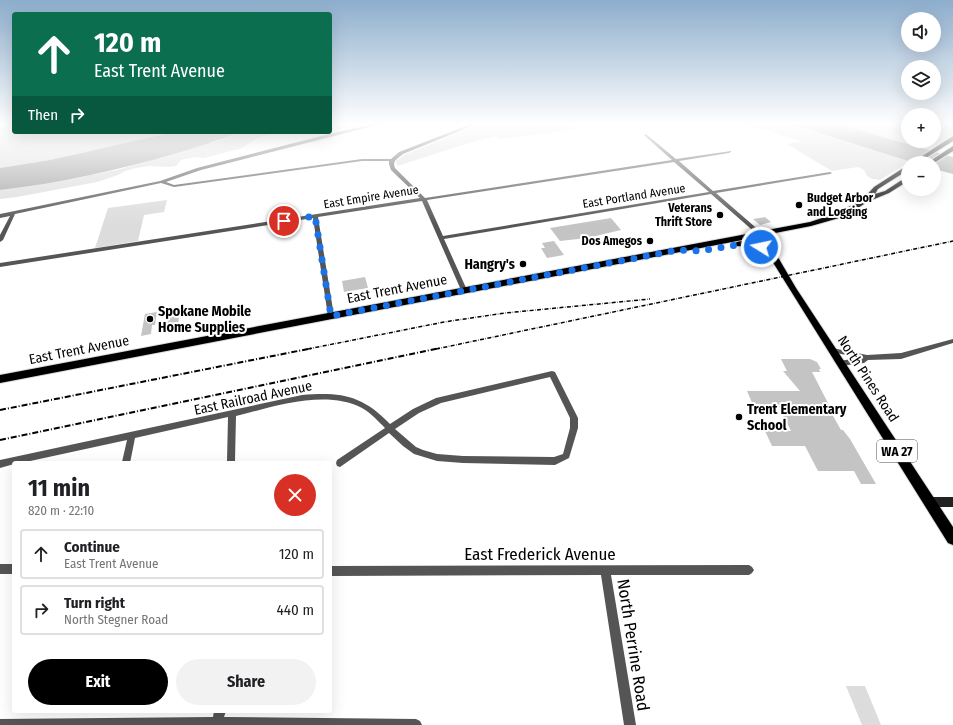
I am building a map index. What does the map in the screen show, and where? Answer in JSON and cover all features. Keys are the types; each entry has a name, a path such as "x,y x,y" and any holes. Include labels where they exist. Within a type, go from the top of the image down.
{"main road":[{"name":"East Trent Avenue","path":"865,200 876,188 901,172"},
{"name":"East Trent Avenue","path":"0,379 760,234 828,219 843,214 865,200 887,192 901,183"},
{"name":"North Pines Road","path":"760,234 840,363 953,539"},
{"path":"678,250 699,251 748,243 761,247 772,255"}],"street":[{"path":"0,216 161,182 199,169 242,158"},
{"path":"161,182 174,186 362,160 392,160 395,158"},
{"path":"672,158 760,234"},
{"name":"East Empire Avenue","path":"0,265 690,158"},
{"path":"392,160 391,164 393,169 424,200 464,290"},
{"name":"East Portland Avenue","path":"441,238 830,173"},
{"path":"0,240 13,214"},
{"path":"315,216 331,316"},
{"path":"832,350 866,358 901,356 953,341"},
{"path":"840,363 864,360 866,358"},
{"name":"East Railroad Avenue","path":"15,461 131,437 302,398 320,397 337,398 354,402 372,411 390,429 407,445 421,453 439,458 458,460 555,461 566,456 574,428 574,418 552,374 439,400 416,411 390,429"},
{"path":"231,461 232,414"},
{"path":"340,463 390,429"},
{"path":"126,461 131,437"},
{"name":"East Railroad Avenue","path":"0,464 12,462"},
{"path":"930,502 953,502"},
{"path":"0,569 12,569"},
{"name":"East Frederick Avenue","path":"332,570 749,570"},
{"name":"North Perrine Road","path":"605,570 630,725"},
{"path":"217,724 220,713"},
{"path":"0,725 416,725"}],"shaded area":[{"path":"0,158 60,158 50,160 0,168"},
{"path":"60,158 159,158 67,180 0,190 0,168"},
{"path":"159,158 190,158 181,160 176,166 149,166 136,168 97,182 0,199 0,190 71,179 121,169"},
{"path":"401,158 423,158 397,166 396,161"},
{"path":"810,158 901,158 901,167 880,180 872,179 867,176 864,170 858,167 832,171"},
{"path":"941,158 953,158 953,174 941,171"},
{"path":"167,200 164,212 144,215 138,241 95,248 108,208"},
{"path":"846,686 865,686 881,725 862,725"}],"building":[{"path":"765,217 771,222 760,225 753,219"},
{"path":"611,218 621,230 587,238 560,241 550,228"},
{"path":"554,241 564,255 547,258 541,248 545,248 542,243"},
{"path":"365,277 368,288 344,292 342,281"},
{"name":"Spokane Mobile Home Supplies","path":"157,312 155,325 152,325 151,334 141,336 145,314"},
{"path":"179,314 178,330 166,332 168,316"},
{"path":"781,359 810,359 817,362 821,369 819,369 820,372 812,372 829,405 827,405 841,430 843,430 850,439 876,484 861,484 854,471 818,471 805,446 772,446 765,431 791,431 778,405 753,405 747,391 800,391 783,371 787,371"}],"railway":[{"path":"436,349 953,241"},
{"path":"308,349 444,322 505,313 650,299"},
{"path":"0,410 313,348"},
{"path":"0,440 440,348"}],"place":[{"name":"Budget Arbor and Logging","path":"799,205"},
{"name":"Veterans Thrift Store","path":"720,215"},
{"name":"Dos Amegos","path":"650,241"},
{"name":"Hangry's","path":"523,264"},
{"name":"Spokane Mobile Home Supplies","path":"150,319"},
{"name":"Trent Elementary School","path":"739,417"}],"route":[{"path":"284,221 315,216 331,316 678,250 699,251 748,243 761,247"}]}
